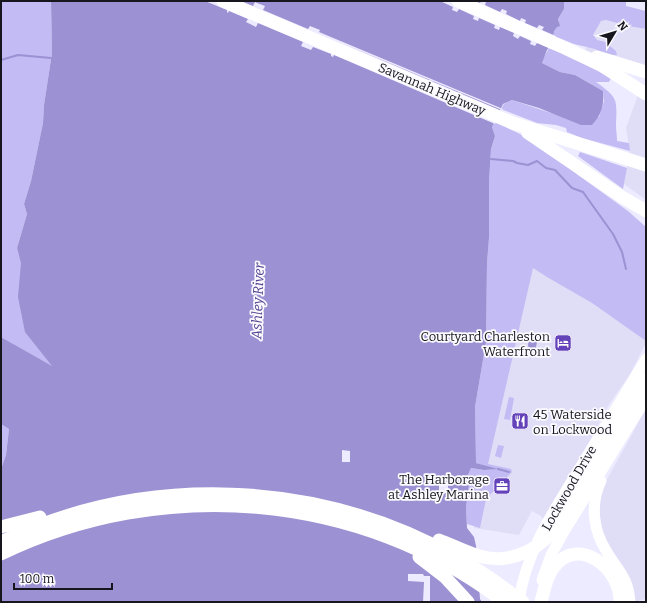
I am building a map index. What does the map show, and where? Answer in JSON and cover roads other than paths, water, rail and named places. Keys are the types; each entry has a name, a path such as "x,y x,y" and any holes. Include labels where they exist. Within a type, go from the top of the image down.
{"highway":[{"name":"Savannah Highway","path":"223,1 511,122 646,165"},
{"path":"458,1 601,65 646,94"},
{"path":"565,48 646,72"},
{"path":"511,122 622,197 646,211"},
{"path":"622,197 646,218"},
{"path":"1,527 49,515 171,495 242,494 290,499 336,508 410,528 480,556 492,558 520,555 532,550 557,527 646,379"},
{"path":"1,542 20,532 99,506"},
{"path":"1,554 19,545 55,531 132,511 179,506 251,506 299,512 331,519 380,534 412,547 455,569 475,581 504,602"},
{"path":"360,515 415,537 458,558 486,575 523,602"},
{"path":"380,534 426,562 445,577 468,602"},
{"path":"541,602 549,574 554,567 562,559 580,554 589,556 599,561 611,573 619,589 620,602"}],"main road":[{"name":"Lockwood Drive","path":"519,602 521,585 530,556 557,505 646,359"},
{"name":"Lockwood Drive","path":"537,602 538,589 551,555 646,398"},
{"path":"618,445 598,488 594,514 600,542 624,578 629,591 630,602"}],"water":[{"name":"Ashley River","path":"51,1 564,1 564,9 558,19 560,26 554,31 553,42 547,50 542,63 560,72 575,75 603,91 603,105 598,117 592,125 581,125 539,108 512,100 503,104 492,127 495,136 491,149 489,182 486,342 475,407 476,463 498,469 484,470 471,468 468,475 469,483 466,506 467,528 474,537 476,546 480,599 482,602 1,602 1,469 6,455 9,429 1,424 1,337 52,366 25,332 18,297 21,263 17,248 27,214 24,204 31,181 43,123 44,105 52,53"},
{"path":"532,335 537,336 536,339 538,339 535,350 530,349 528,346 529,337 531,338"}],"waterway":[{"path":"1,60 18,55 51,58"},
{"path":"491,159 513,161 528,165 537,161 546,168 555,170 572,188 583,192 613,234 622,252 626,269"},
{"path":"498,469 509,472"}],"place":[{"name":"Courtyard Charleston Waterfront","path":"563,343"},
{"name":"45 Waterside on Lockwood","path":"520,421"},
{"name":"The Harborage at Ashley Marina","path":"502,486"}]}
